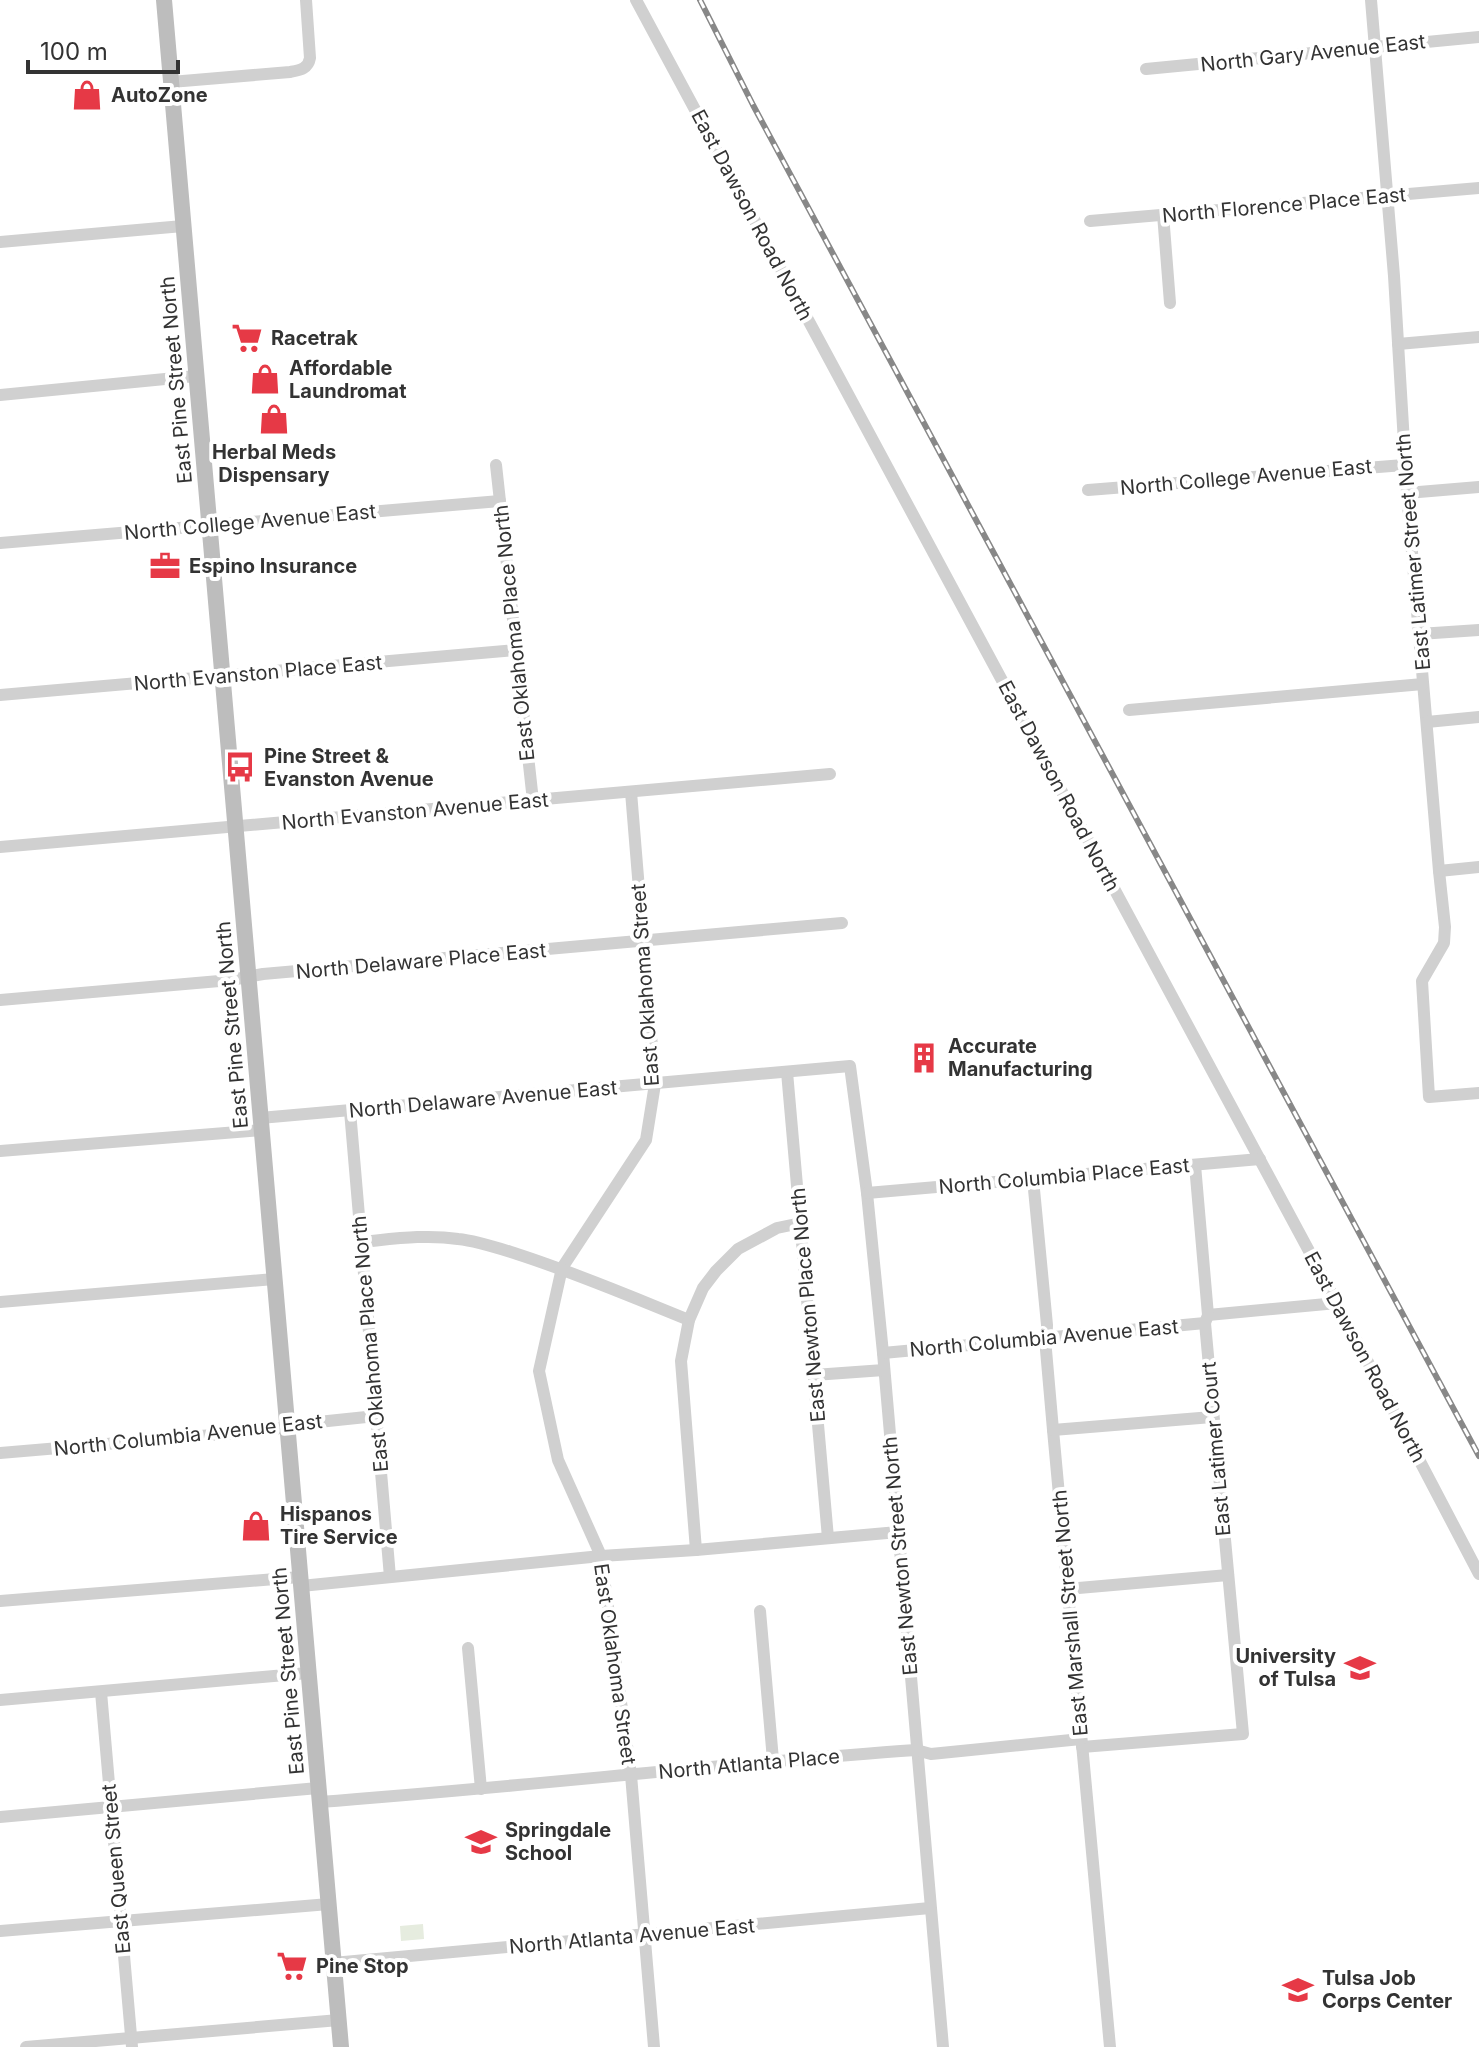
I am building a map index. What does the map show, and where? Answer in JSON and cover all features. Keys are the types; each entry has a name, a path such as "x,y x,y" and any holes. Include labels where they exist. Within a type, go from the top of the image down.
{"main road":[{"name":"East Pine Street North","path":"164,0 341,2047"}],"street":[{"path":"171,82 290,72 304,68 309,64 310,49 306,0"},
{"name":"East Dawson Road North","path":"636,0 1260,1159 1479,1574"},
{"name":"East Latimer Street North","path":"1371,0 1398,344 1404,465 1445,927 1444,943 1422,981 1429,1097 1479,1093"},
{"name":"North Gary Avenue East","path":"1146,69 1479,37"},
{"name":"North Florence Place East","path":"1090,221 1479,188"},
{"path":"1163,214 1170,303"},
{"path":"0,242 183,226"},
{"path":"1398,344 1479,337"},
{"path":"0,395 196,376"},
{"name":"East Oklahoma Place North","path":"496,465 533,801"},
{"name":"North College Avenue East","path":"1088,490 1404,465"},
{"path":"1407,493 1479,487"},
{"name":"North College Avenue East","path":"0,543 500,501"},
{"path":"1419,634 1479,630"},
{"name":"North Evanston Place East","path":"0,695 516,650"},
{"path":"1129,710 1423,684"},
{"path":"1427,722 1479,717"},
{"name":"North Evanston Avenue East","path":"0,847 830,774"},
{"name":"East Oklahoma Street","path":"631,792 655,1084 646,1140 562,1268 539,1371 558,1460 601,1556 631,1775 654,2047"},
{"path":"1439,871 1479,867"},
{"name":"North Delaware Place East","path":"0,1000 842,923"},
{"name":"North Delaware Avenue East","path":"0,1151 261,1124 350,1111 850,1066"},
{"name":"East Newton Street North","path":"850,1066 883,1353 943,2047"},
{"name":"East Newton Place North","path":"787,1072 828,1538"},
{"name":"East Oklahoma Place North","path":"350,1111 390,1577"},
{"name":"North Columbia Place East","path":"867,1193 1260,1159"},
{"name":"East Latimer Court","path":"1195,1165 1212,1417 1243,1734"},
{"name":"East Marshall Street North","path":"1033,1179 1110,2047"},
{"path":"696,1550 681,1361 689,1320 703,1288 738,1249 777,1228 801,1223"},
{"path":"361,1242 419,1237 462,1239 562,1268 689,1320"},
{"path":"0,1302 274,1279"},
{"name":"North Columbia Avenue East","path":"883,1353 1046,1339 1337,1303"},
{"name":"North Columbia Avenue East","path":"814,1375 884,1370"},
{"name":"North Columbia Avenue East","path":"0,1453 271,1430 376,1416"},
{"path":"1053,1430 1212,1417"},
{"path":"0,1601 390,1577 898,1532"},
{"path":"1067,1589 1228,1575"},
{"path":"760,1611 773,1760"},
{"path":"468,1648 481,1789"},
{"path":"0,1700 308,1673"},
{"name":"East Queen Street","path":"101,1692 131,2043"},
{"name":"North Atlanta Place","path":"0,1817 111,1806 481,1789 773,1760 916,1750 931,1754 1243,1734"},
{"path":"0,1931 329,1904"},
{"name":"North Atlanta Avenue East","path":"333,1963 930,1908"},
{"path":"26,2047 131,2043 339,2020"}],"shaded area":[{"path":"423,1924 424,1939 401,1941 400,1926"}],"railway":[{"path":"700,0 753,105 1479,1456"}],"place":[{"name":"AutoZone","path":"87,95"},
{"name":"Racetrak","path":"247,338"},
{"name":"Affordable Laundromat","path":"265,379"},
{"name":"Herbal Meds Dispensary","path":"274,419"},
{"name":"Espino Insurance","path":"165,566"},
{"name":"Pine Street & Evanston Avenue","path":"240,767"},
{"name":"Accurate Manufacturing","path":"924,1058"},
{"name":"Hispanos Tire Service","path":"256,1526"},
{"name":"University of Tulsa","path":"1360,1668"},
{"name":"Springdale School","path":"481,1842"},
{"name":"Pine Stop","path":"292,1966"},
{"name":"Tulsa Job Corps Center","path":"1298,1990"}]}
